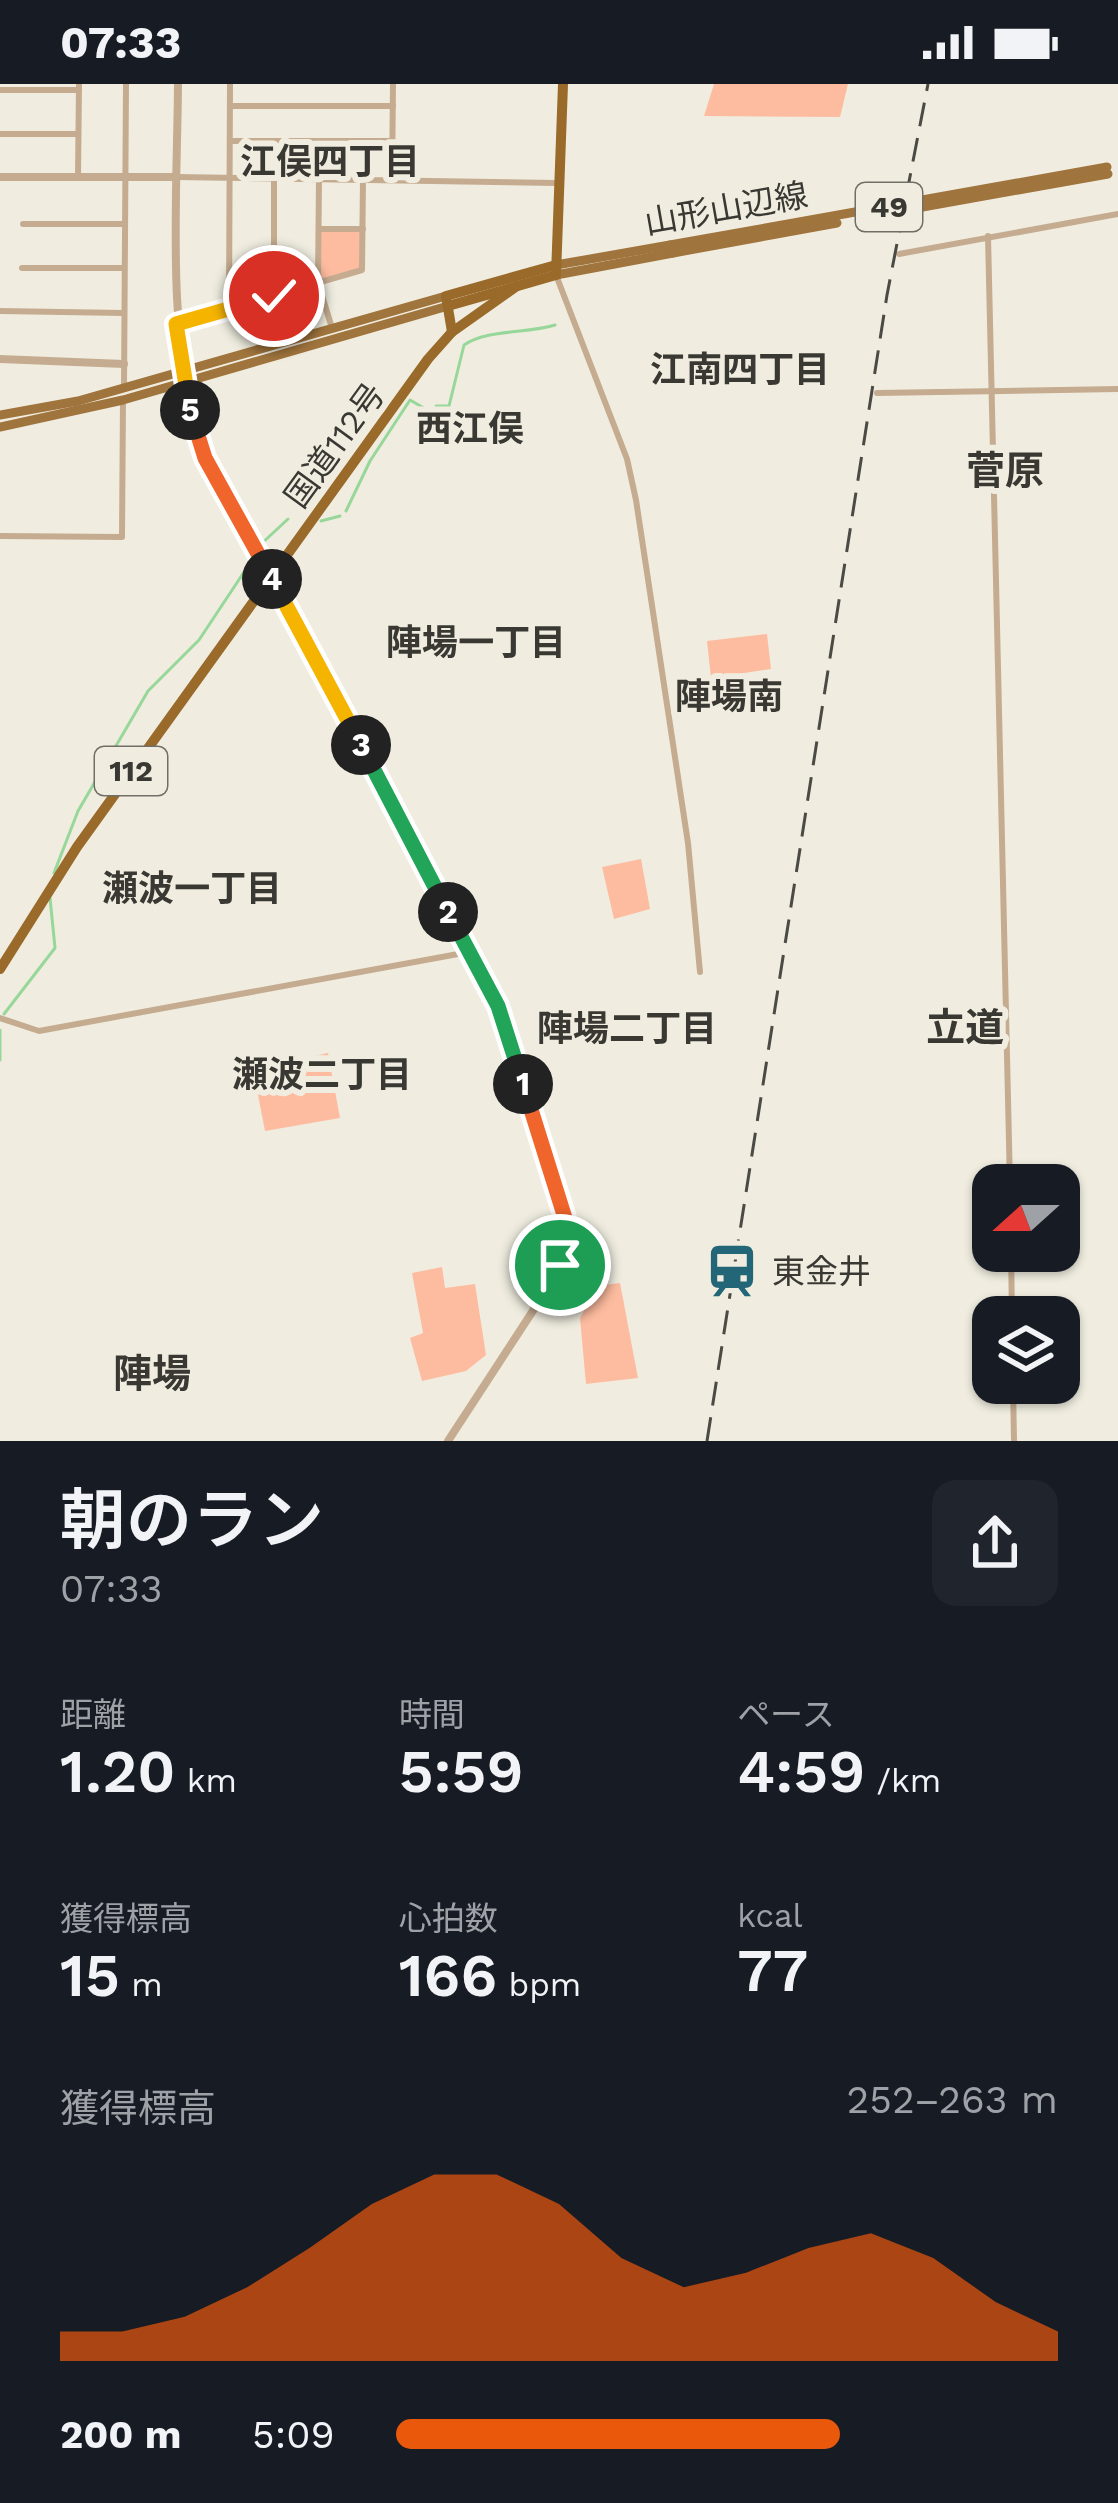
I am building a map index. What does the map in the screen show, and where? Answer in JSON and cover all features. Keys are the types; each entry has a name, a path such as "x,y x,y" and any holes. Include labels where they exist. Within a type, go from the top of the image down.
{"highway":[{"path":"556,270 563,84"},
{"path":"447,301 518,286 556,270"},
{"path":"447,301 556,270"},
{"name":"国道112号","path":"0,969 76,848 452,332 518,286"},
{"path":"447,301 452,332"}],"main road":[{"name":"山形山辺線","path":"556,270 1113,169"},
{"path":"181,378 332,328 447,301"},
{"path":"0,427 447,301"},
{"path":"0,415 124,394"}],"street":[{"path":"0,536 122,537 126,84"},
{"path":"178,84 176,324 181,378 205,458 469,952 509,1039 566,1231 555,1277 448,1441"},
{"path":"229,308 230,84"},
{"path":"392,179 393,84"},
{"path":"0,90 79,87 78,177"},
{"path":"230,106 393,106"},
{"path":"0,134 78,134"},
{"path":"230,141 393,141"},
{"path":"0,177 558,183"},
{"path":"274,178 274,296"},
{"path":"319,178 318,283 332,328"},
{"path":"176,324 362,270 364,178"},
{"path":"899,254 1118,214"},
{"path":"23,224 125,224"},
{"path":"320,229 363,229"},
{"path":"988,236 1010,1164"},
{"path":"22,268 124,268"},
{"path":"556,270 626,459 644,537 699,930 700,972"},
{"path":"0,311 124,313"},
{"path":"0,359 124,364"},
{"path":"878,393 1118,389"},
{"path":"0,1018 39,1031 469,952"},
{"path":"1013,1404 1014,1441"}],"shaded area":[{"path":"714,84 848,84 840,117 704,116"},
{"path":"319,229 363,229 362,270 318,283"},
{"path":"767,634 771,669 711,678 707,641"},
{"path":"641,859 650,909 614,919 602,867"},
{"path":"328,1053 340,1118 265,1131 253,1069"},
{"path":"442,1267 445,1288 475,1284 486,1355 466,1371 422,1381 410,1338 423,1333 412,1273"},
{"path":"620,1283 638,1378 586,1384 580,1318 597,1286"}],"waterway":[{"path":"436,406 449,406 464,345 484,336 555,325"},
{"path":"346,511 370,461 410,400 429,411"},
{"path":"321,521 340,516"},
{"path":"259,546 288,519"},
{"path":"54,873 78,811 148,691 199,640 252,560"},
{"path":"4,1014 55,948 50,898"},
{"path":"0,1030 0,1060"}],"railway":[{"path":"707,1441 887,295 928,84"}],"place":[{"name":"東金井","path":"732,1271"}],"district":[{"name":"江俣四丁目","path":"330,161"},
{"name":"江南四丁目","path":"740,369"},
{"name":"西江俣","path":"470,428"},
{"name":"菅原","path":"1005,470"},
{"name":"陣場一丁目","path":"476,642"},
{"name":"陣場南","path":"729,696"},
{"name":"瀬波一丁目","path":"192,888"},
{"name":"立道","path":"965,1027"},
{"name":"陣場二丁目","path":"627,1028"},
{"name":"瀬波二丁目","path":"322,1074"},
{"name":"陣場","path":"152,1373"}],"route":[{"path":"274,296 176,324 180,373 200,446 498,1006 565,1218 560,1265"}]}
